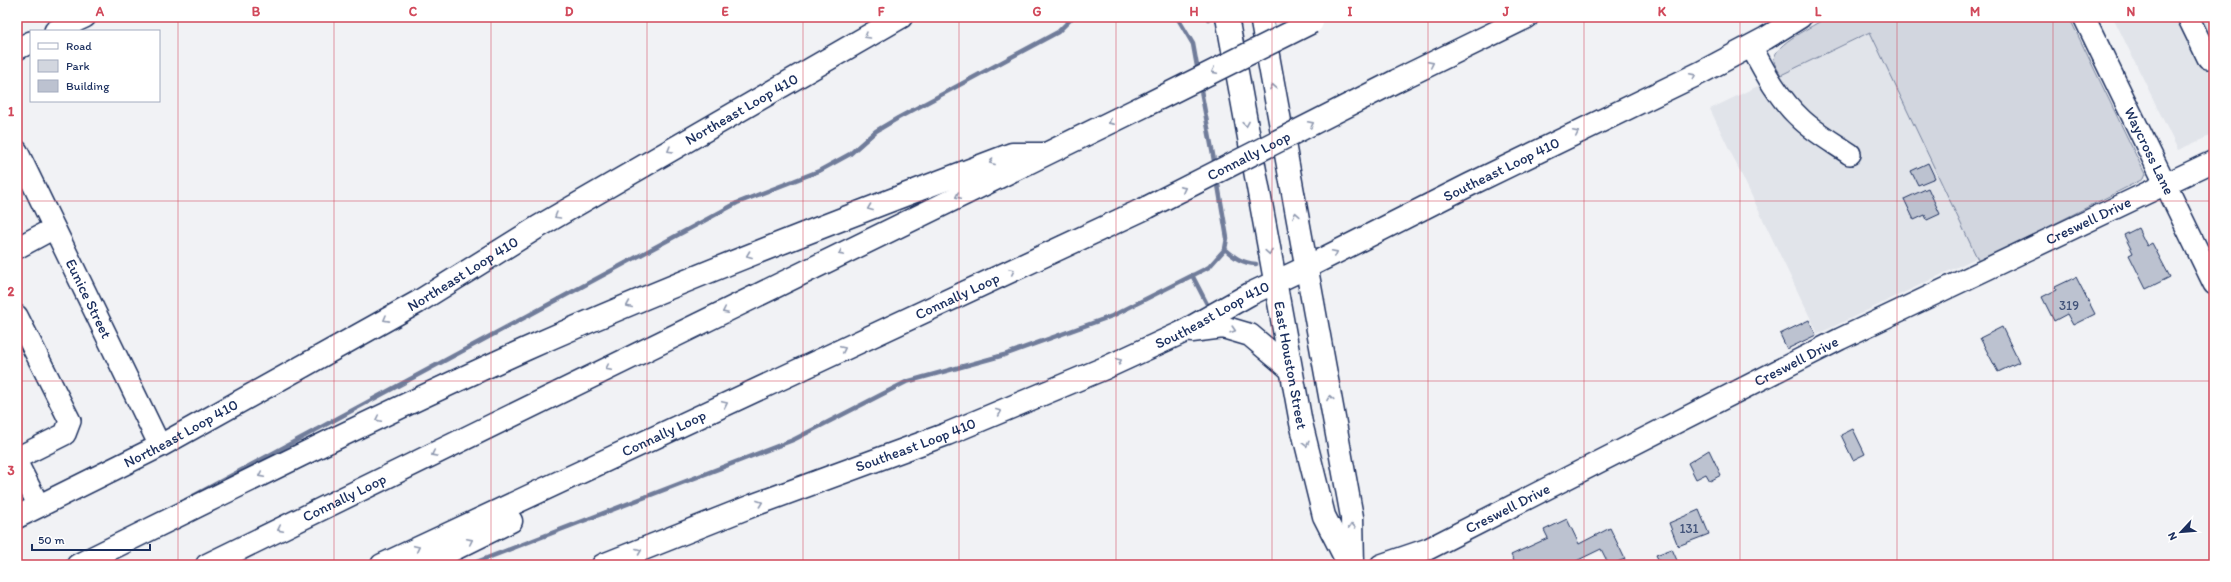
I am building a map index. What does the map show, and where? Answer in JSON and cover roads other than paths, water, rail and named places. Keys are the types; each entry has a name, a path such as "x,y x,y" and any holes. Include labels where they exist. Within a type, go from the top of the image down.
{"main road":[{"name":"Northeast Loop 410","path":"17,517 160,446 418,302 538,227 901,17"},
{"name":"East Houston Street","path":"1227,17 1289,368 1324,516 1349,565"},
{"path":"1261,17 1305,268 1314,303 1352,517 1353,565"},
{"name":"Connally Loop","path":"382,565 1148,207 1396,81 1527,17"},
{"name":"Southeast Loop 410","path":"603,565 754,506 947,434 1105,368 1181,333 1250,294 1751,46 1800,17"},
{"name":"Connally Loop","path":"207,565 1317,20"},
{"path":"78,565 413,402 526,349 739,259 1012,154 1043,154"},
{"path":"1181,333 1223,327 1250,336 1289,368"},
{"path":"422,565 540,507 634,447"}],"street":[{"path":"57,30 85,17"},
{"name":"Waycross Lane","path":"2084,17 2214,284"},
{"path":"2188,17 2208,58 2214,55"},
{"path":"17,49 30,42"},
{"path":"1751,46 1769,80 1787,104 1802,120 1850,154"},
{"name":"Eunice Street","path":"17,151 160,446"},
{"name":"Creswell Drive","path":"1381,565 1428,549 1840,339 2214,161"},
{"path":"17,248 54,228"},
{"path":"17,316 70,421 65,434 17,458"},
{"path":"17,463 39,506"}],"waterway":[{"path":"186,500 737,203 819,171 850,154 876,131 898,118 1058,32 1073,17"},
{"path":"1177,17 1193,44 1198,72"},
{"path":"1200,85 1215,166"},
{"path":"469,565 793,440 906,382 1004,355 1112,316 1209,267 1225,249 1227,238 1217,179"},
{"path":"1225,249 1239,260 1256,264"},
{"path":"1192,275 1207,304"}]}
